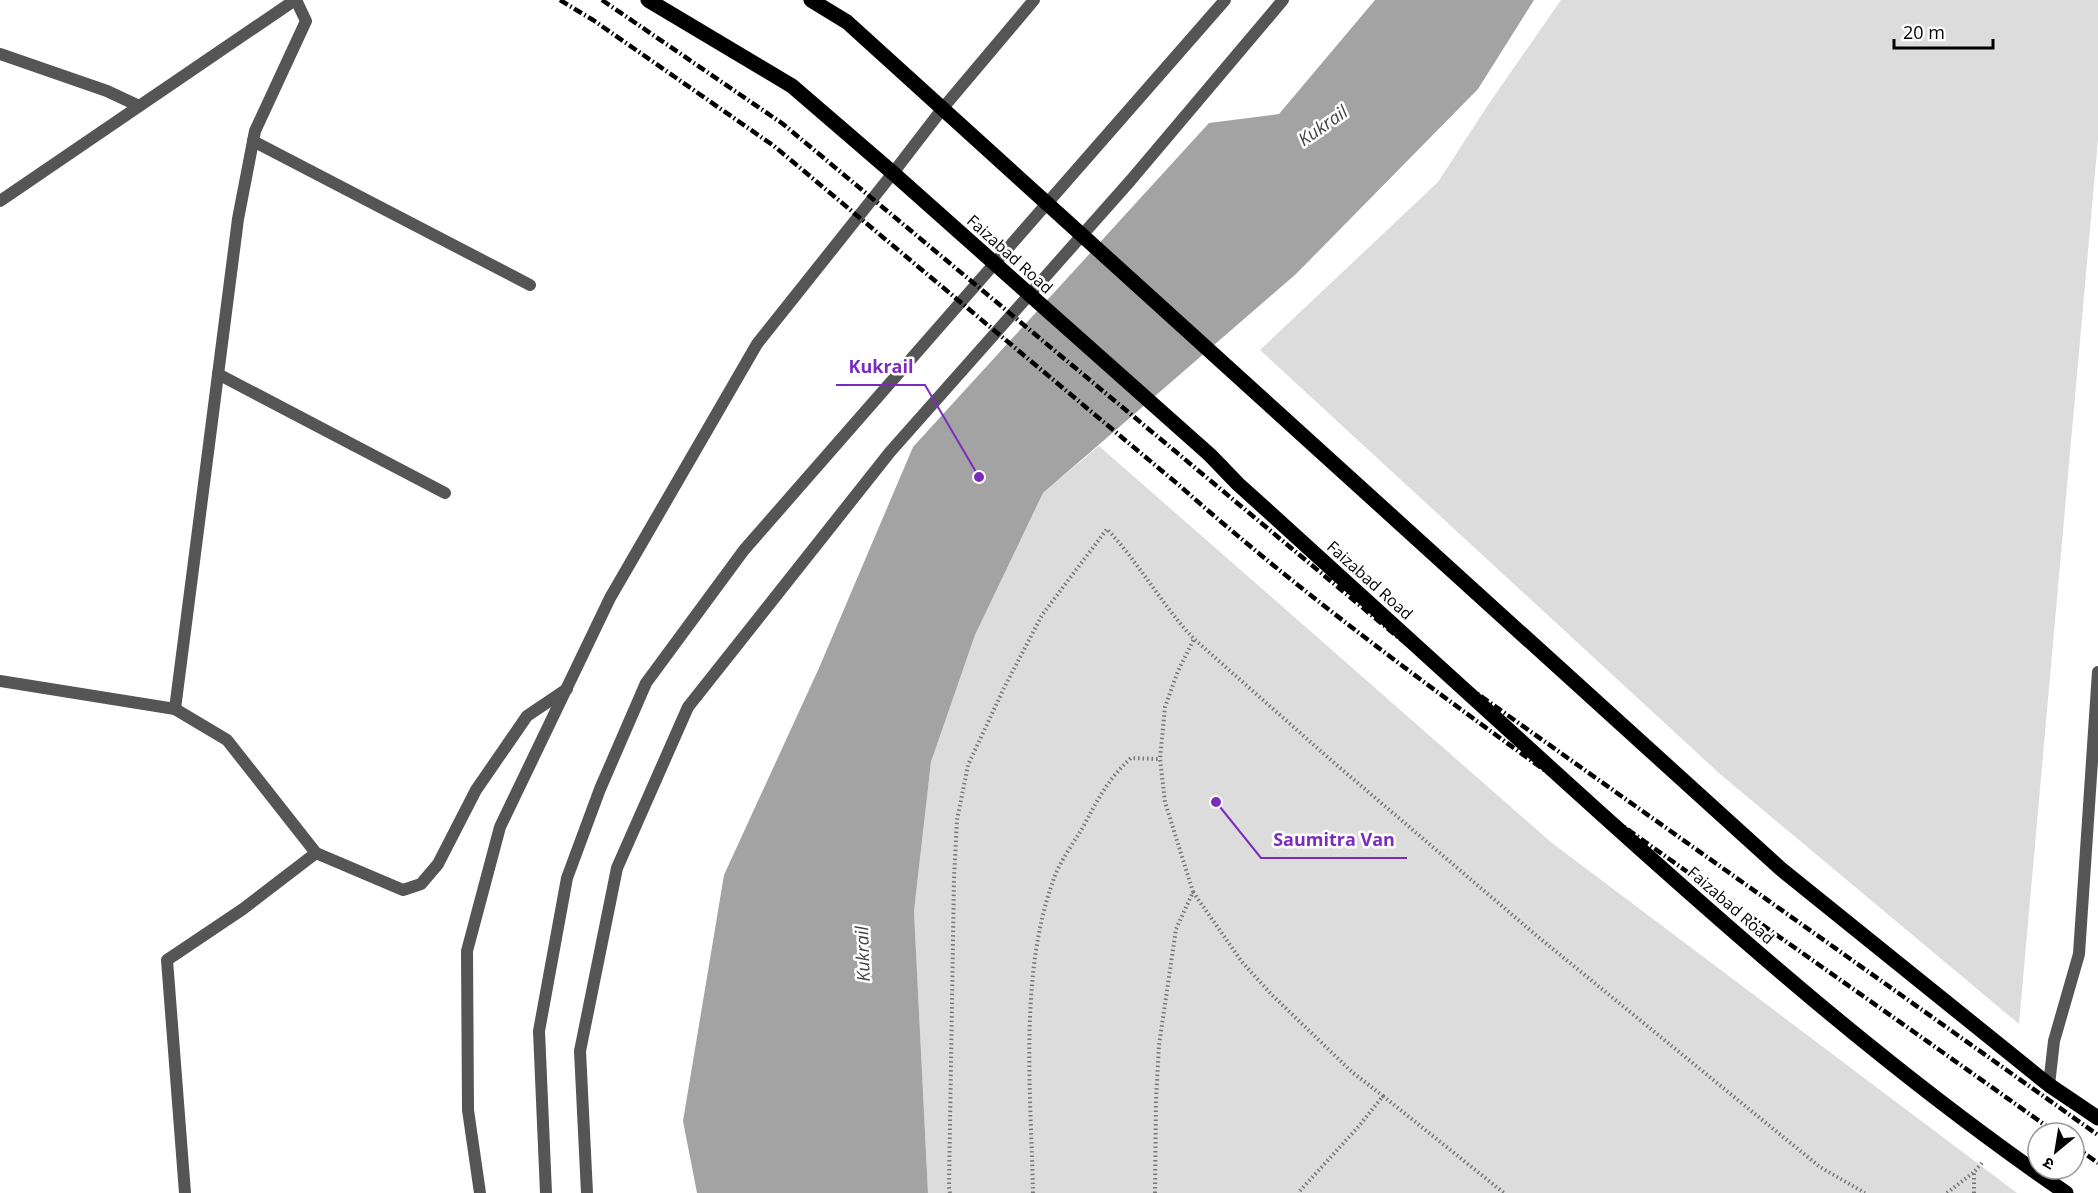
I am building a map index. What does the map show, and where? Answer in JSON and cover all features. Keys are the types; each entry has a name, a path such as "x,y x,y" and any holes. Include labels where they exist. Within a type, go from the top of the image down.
{"main road":[{"name":"Faizabad Road","path":"648,0 792,86 894,173 1210,455 1238,484 1718,920 1842,1023 1996,1145 2066,1193"},
{"path":"811,0 848,22 1781,869 2049,1084 2098,1118"}],"street":[{"path":"0,201 296,0 306,21 255,131 238,219 175,709"},
{"path":"480,1193 468,1110 467,951 500,827 610,598 757,344 943,108 1034,0"},
{"path":"546,1193 538,1031 567,878 600,789 646,683 744,550 1225,0"},
{"path":"587,1193 580,1051 617,868 688,707 890,452 1131,180 1283,0"},
{"path":"0,54 140,106"},
{"path":"253,141 530,285"},
{"path":"218,374 446,493"},
{"path":"2049,1084 2054,1041 2079,954 2098,672"},
{"path":"0,681 175,709 227,740 316,853 403,890 421,884 438,864 476,790 527,716 567,689"},
{"path":"185,1193 167,960 243,909 316,853"}],"path":[{"path":"951,1193 949,1187 954,879 957,820 968,765 1042,615 1107,529 1124,547 1174,618 1194,639 1323,753 1573,966 1820,1167 1865,1193"},
{"path":"1194,639 1178,670 1164,707 1160,759 1165,802 1193,892 1242,962 1272,995 1352,1072 1504,1193"},
{"path":"1033,1193 1030,1046 1033,975 1053,879 1113,774 1131,758 1160,759"},
{"path":"1155,1193 1159,1045 1176,929 1193,892"},
{"path":"1298,1193 1383,1096"},
{"path":"1947,1193 1974,1172 1996,1145"},
{"path":"1974,1172 1974,1193"}],"shaded area":[{"path":"1561,0 2098,0 2098,139 2019,1024 1720,774 1260,350 1438,182"},
{"path":"1099,446 1552,843 2017,1193 928,1193 914,911 931,762 975,635 1043,493"}],"water":[{"path":"1375,0 1534,0 1478,89 1296,274 1043,493 975,635 931,762 914,911 928,1193 697,1193 683,1121 724,875 819,668 913,447 1209,123 1279,114"}],"railway":[{"path":"560,0 593,20 774,146 1224,524 1406,669 1547,772 2039,1121"},
{"path":"602,0 783,124 1399,638 2098,1135"},
{"path":"2086,1154 2098,1163"}],"place":[{"name":"Kukrail","path":"979,477"},
{"name":"Saumitra Van","path":"1216,802"}]}
